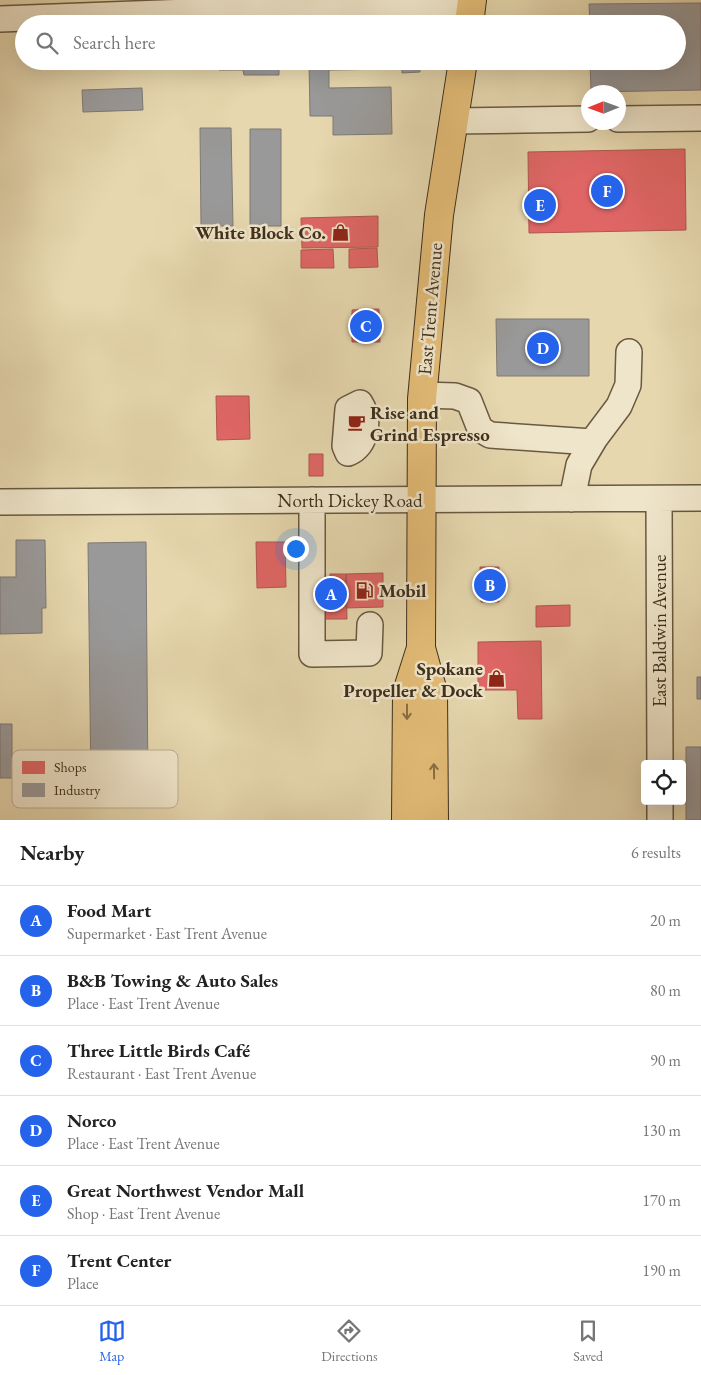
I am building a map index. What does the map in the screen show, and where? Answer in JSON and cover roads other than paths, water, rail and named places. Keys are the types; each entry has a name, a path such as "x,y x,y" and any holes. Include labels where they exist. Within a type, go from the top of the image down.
{"main road":[{"name":"East Trent Avenue","path":"434,820 432,692 421,648 420,500 422,395 439,215 462,70"},
{"name":"East Trent Avenue","path":"406,820 407,692 421,648"}],"street":[{"path":"63,15 204,6 471,10"},
{"path":"0,19 15,18"},
{"path":"626,119 701,118"},
{"path":"454,121 581,119"},
{"path":"572,499 579,464 592,442 619,406 628,384 629,352"},
{"path":"422,395 455,396 469,401 480,429 490,435 592,442"},
{"name":"North Dickey Road","path":"0,502 701,498"},
{"name":"East Baldwin Avenue","path":"659,499 660,760"},
{"path":"312,500 312,654 369,653 370,625"},
{"path":"660,805 660,820"}],"place":[{"name":"Trent Center","path":"607,191"},
{"name":"Great Northwest Vendor Mall","path":"540,205"},
{"name":"White Block Co.","path":"340,232"},
{"name":"Three Little Birds Café","path":"366,326"},
{"name":"Norco","path":"543,348"},
{"name":"Rise and Grind Espresso","path":"356,423"},
{"name":"B&B Towing & Auto Sales","path":"490,585"},
{"name":"Mobil","path":"365,590"},
{"name":"Food Mart","path":"331,594"},
{"name":"Spokane Propeller & Dock","path":"497,679"}]}
